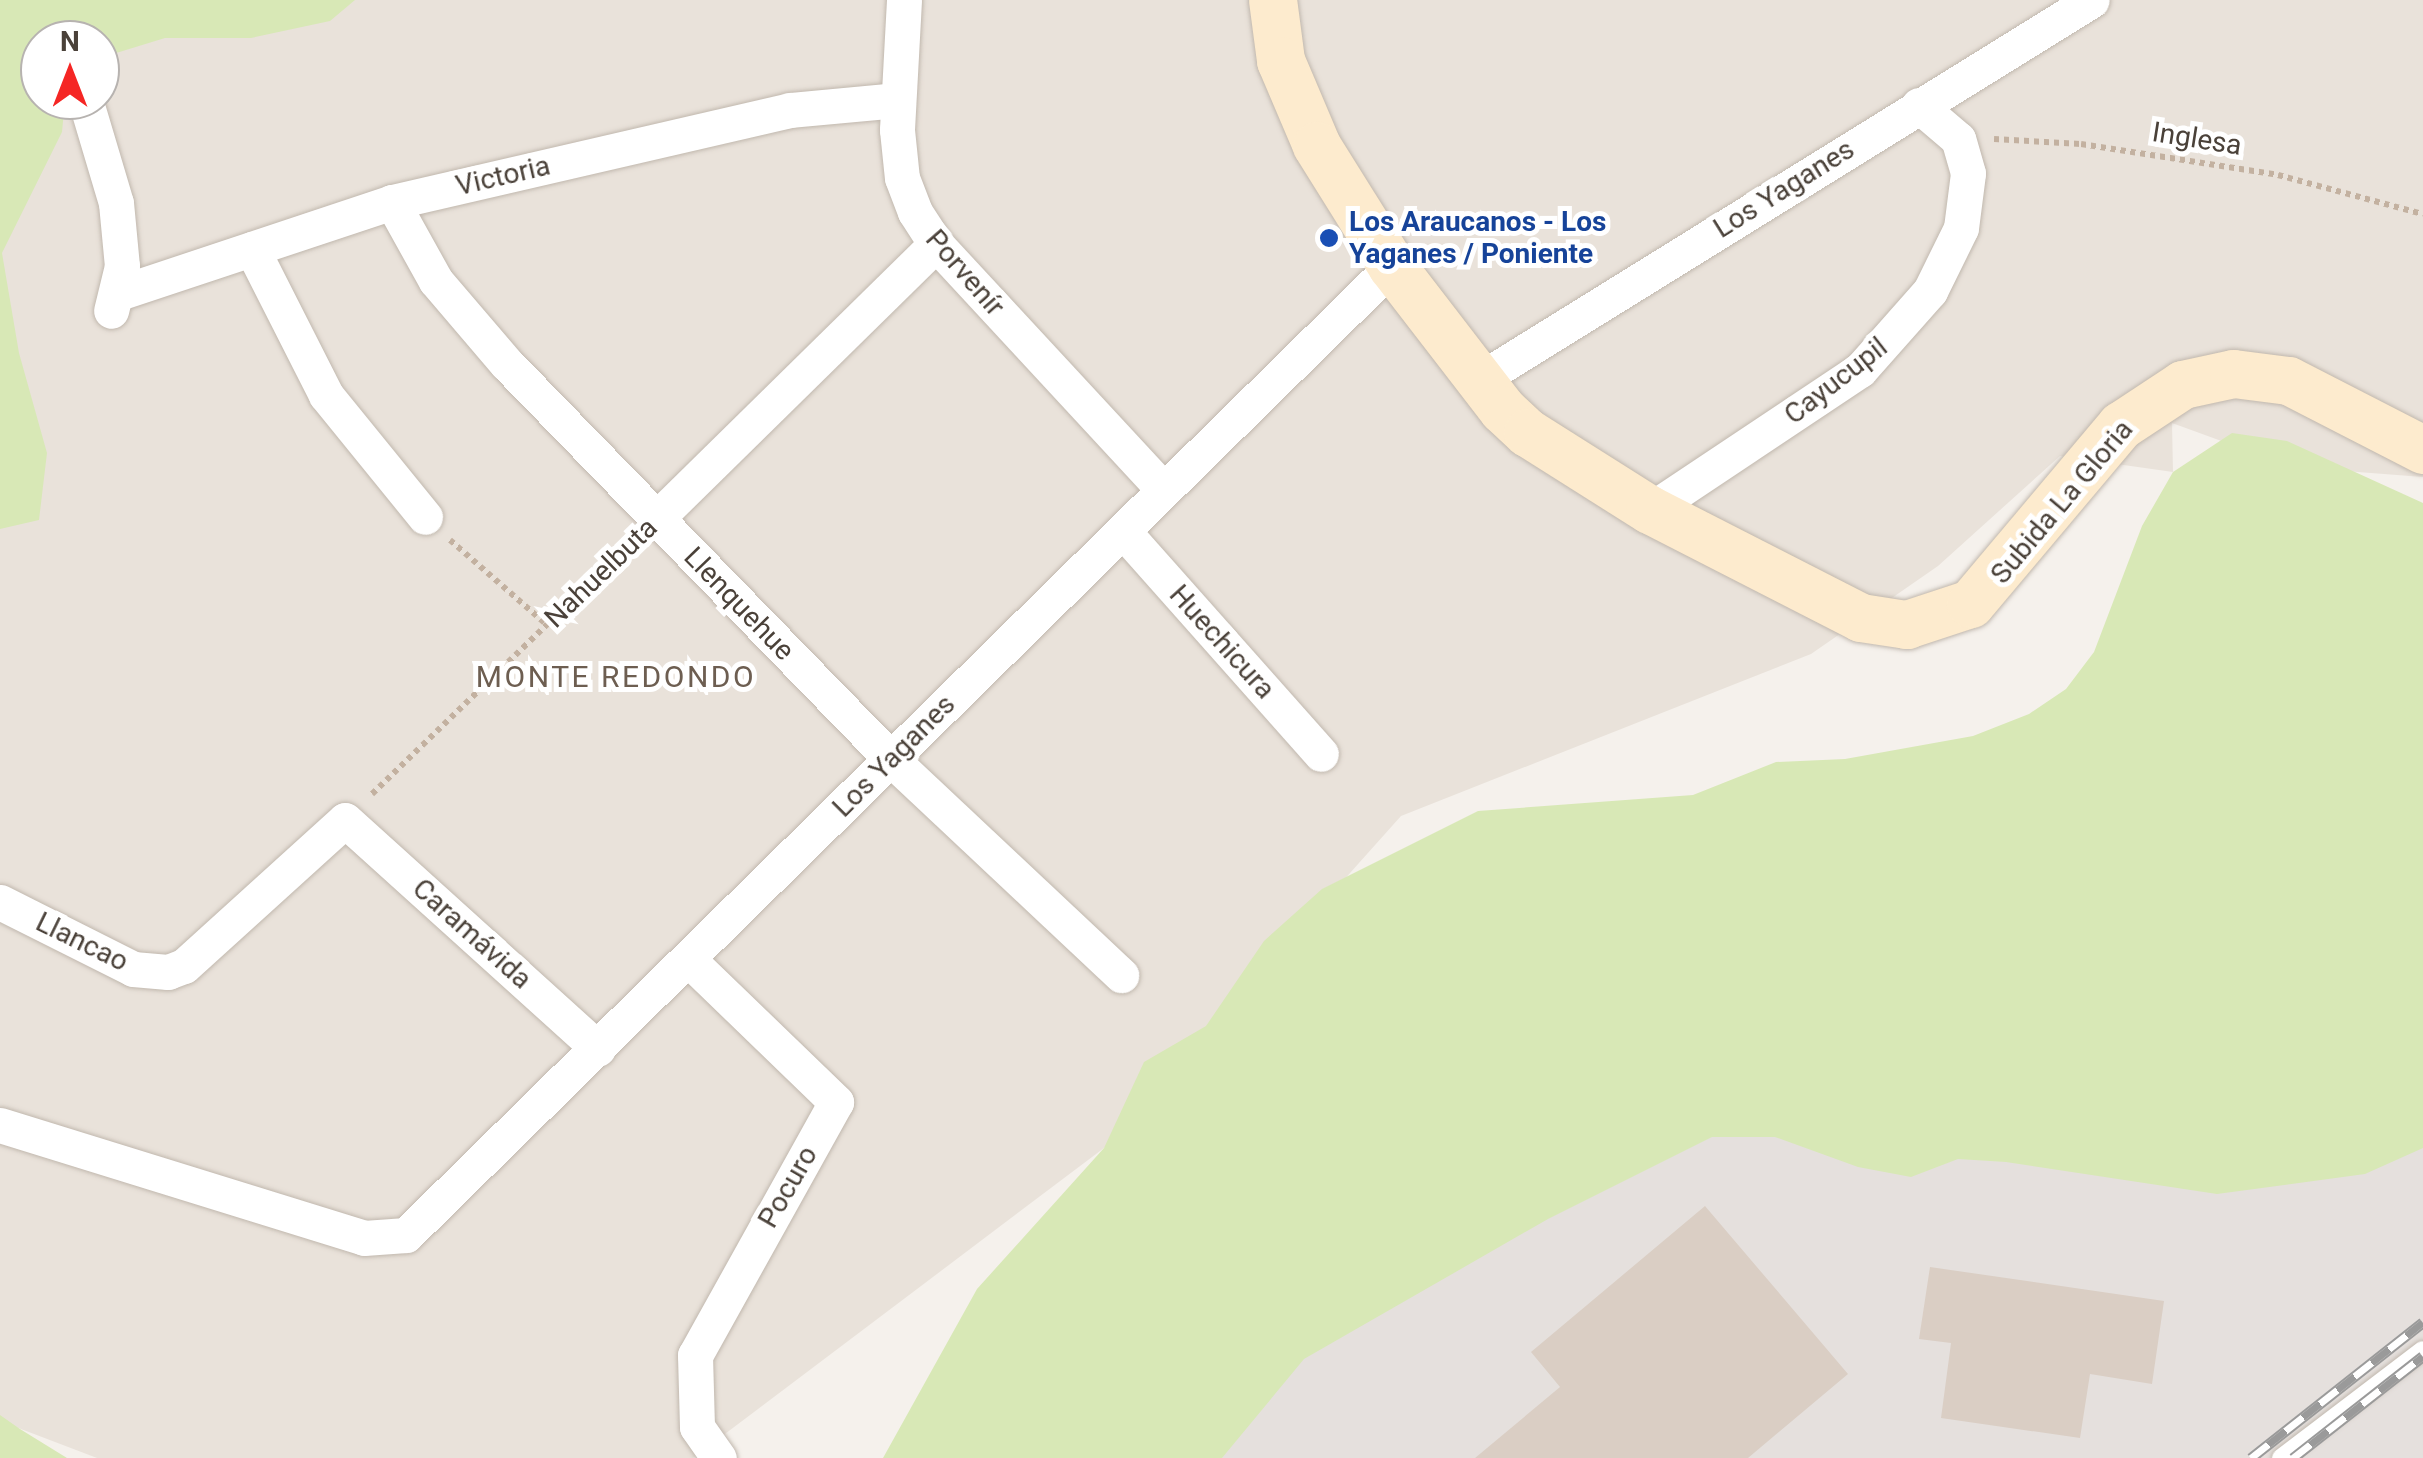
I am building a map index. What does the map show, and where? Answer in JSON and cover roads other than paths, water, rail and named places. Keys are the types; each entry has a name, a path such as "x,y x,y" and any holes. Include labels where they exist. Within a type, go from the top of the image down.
{"street":[{"name":"Porvenír","path":"904,0 897,100 902,178 936,244 1164,490"},
{"name":"Subida La Gloria","path":"1273,0 1281,61 1296,103 1392,266 1477,382 1528,433 1650,510 1861,618 1906,626 1951,615 1989,590 2122,426 2183,385 2234,374 2289,381 2423,450"},
{"name":"Los Yaganes","path":"1477,382 2092,0"},
{"name":"Victoria","path":"91,120 116,204 114,303 252,249 392,202 790,110 897,100"},
{"name":"Cayucupil","path":"1650,510 1828,394 1908,320 1961,228 1968,173 1958,139 1918,106"},
{"name":"Llenquehue","path":"392,202 415,249 466,317 656,519 892,759 1121,975"},
{"name":"Nahuelbuta","path":"656,519 936,244"},
{"path":"252,249 326,395 425,516"},
{"name":"Los Yaganes","path":"0,1125 364,1238 392,1240 417,1226 1392,266"},
{"name":"Huechicura","path":"1124,531 1321,754"},
{"name":"Caramávida","path":"168,972 184,966 346,820 598,1049"},
{"name":"Llancao","path":"0,902 133,969 168,972"},
{"name":"Pocuro","path":"688,959 836,1102 695,1355 696,1427 719,1458"}],"lane":[{"path":"2282,1458 2423,1350"}],"railway":[{"path":"2251,1458 2423,1322"},
{"path":"2293,1458 2423,1356"}],"place":[{"name":"Los Araucanos - Los Yaganes / Poniente","path":"1329,238"}],"district":[{"name":"MONTE REDONDO","path":"616,677"}]}
